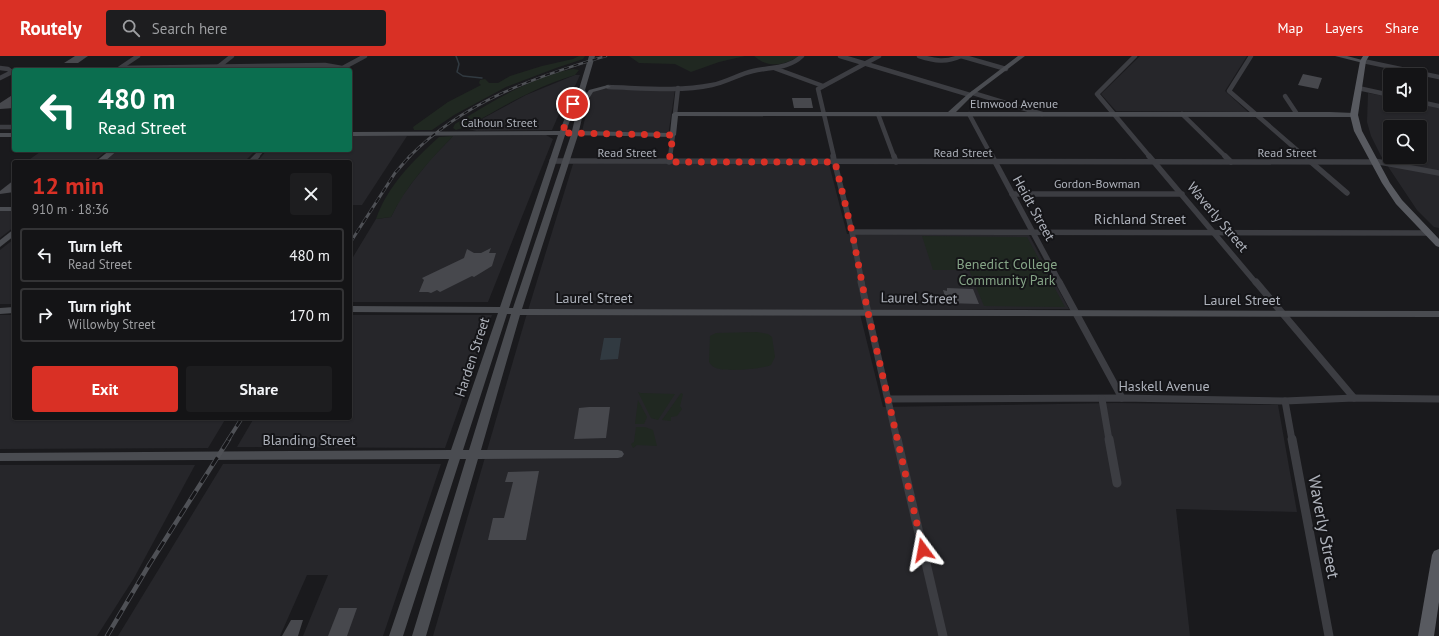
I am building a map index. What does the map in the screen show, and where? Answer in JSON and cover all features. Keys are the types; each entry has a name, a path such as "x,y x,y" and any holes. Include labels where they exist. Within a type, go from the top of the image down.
{"main road":[{"path":"1364,58 1354,115 1365,146 1386,183 1401,205 1439,244"},
{"path":"1426,636 1439,556"}],"street":[{"path":"120,68 138,56"},
{"path":"216,68 232,56"},
{"path":"342,68 365,56"},
{"name":"Harden Street","path":"419,636 517,312 575,133 584,93 582,90 592,56"},
{"path":"585,80 592,85 608,87 678,88 713,85 747,72 791,64 799,60 802,56"},
{"path":"840,56 1042,114"},
{"path":"879,56 818,89 852,232 867,311 943,636"},
{"path":"918,56 944,63 961,56 1006,69"},
{"path":"950,114 971,94 1022,56"},
{"name":"Waverly Street","path":"1136,56 1097,94 1354,398"},
{"path":"1251,56 1229,91 1347,193"},
{"path":"1338,56 1364,58 1439,77"},
{"path":"127,63 165,64 169,66"},
{"path":"158,68 169,66 325,65 336,68"},
{"path":"773,67 823,86"},
{"path":"0,68 8,69 12,72 0,78"},
{"path":"581,104 591,91 608,87"},
{"path":"669,162 678,88"},
{"path":"1358,88 1383,93"},
{"name":"Harden Street","path":"396,636 552,161 577,93 582,90"},
{"path":"1285,96 1297,114"},
{"path":"1427,103 1439,106"},
{"name":"Elmwood Avenue","path":"675,114 1354,115"},
{"path":"878,114 896,162"},
{"name":"Heidt Street","path":"968,114 1122,398"},
{"path":"1182,114 1231,162"},
{"path":"0,127 12,127"},
{"name":"Calhoun Street","path":"352,134 575,133 673,135"},
{"path":"0,135 12,135"},
{"path":"102,160 112,152"},
{"path":"253,160 260,152"},
{"name":"Read Street","path":"552,161 1310,162 1375,163 1439,174"},
{"name":"Gordon-Bowman","path":"1012,194 1182,194"},
{"path":"0,209 12,209"},
{"name":"Richland Street","path":"852,232 1428,233"},
{"path":"0,244 12,234"},
{"name":"Laurel Street","path":"352,309 503,310 517,312 867,311 1076,314 1437,315"},
{"path":"0,310 12,310"},
{"name":"Haskell Avenue","path":"888,399 1122,398 1285,401 1354,398 1439,399"},
{"path":"1102,399 1117,483"},
{"name":"Waverly Street","path":"1285,401 1330,636"},
{"name":"Blanding Street","path":"0,457 618,454"}],"shaded area":[{"path":"1140,56 1247,56 1225,91 1248,112 1116,111 1101,94"},
{"path":"575,75 580,75 563,105 552,130 476,131 465,128 526,95"},
{"path":"600,89 675,90 668,136 581,136 591,92"},
{"path":"1368,93 1383,96 1383,112 1427,112 1427,105 1439,108 1439,228 1434,227 1417,210 1386,164 1427,164 1427,120 1383,120 1383,159 1371,136 1367,122"},
{"path":"546,135 553,139 488,302 352,302 352,259 376,219 391,217 400,199 414,180 430,160 453,136"},
{"path":"352,136 407,136 362,205 352,205 352,160 259,160 265,152 352,152"},
{"path":"40,152 105,152 95,160 29,160"},
{"path":"116,152 254,152 246,160 106,160"},
{"path":"573,164 829,164 847,234 1029,235 1069,309 859,310 883,407 1116,403 1278,405 1297,512 1176,509 1190,636 433,636 525,320"},
{"path":"0,211 12,211 12,229 0,238"},
{"path":"12,241 12,304 0,304 0,250"},
{"path":"0,315 12,315 12,420 225,420 208,448 0,449"},
{"path":"352,315 492,315 445,448 237,447 253,420 352,420"},
{"path":"604,338 621,338 618,359 600,360"},
{"path":"223,464 441,464 383,636 303,636 328,575 307,575 280,636 118,636"},
{"path":"0,465 195,465 134,578 97,636 0,636"}],"green space":[{"path":"579,56 585,56 583,59 506,87 454,115 432,130 414,130 413,127 448,102 481,85 479,83 480,80 485,79 489,83 498,83 510,76 542,66 573,59"},
{"path":"629,56 745,56 719,62 691,72 675,64 639,63"},
{"path":"754,56 800,56 788,62 771,64 765,63"},
{"path":"573,69 579,70 575,75 534,91 467,126 456,130 453,128 455,124 512,91 542,78"},
{"path":"453,136 411,184 391,217 376,219 387,195 402,174 439,137"},
{"name":"Benedict College Community Park","path":"922,236 1027,237 1065,307 984,306 969,270 933,270"},
{"path":"757,332 768,334 772,337 775,357 771,365 752,369 727,370 715,368 709,362 710,336 716,333"},
{"path":"638,392 675,394 658,420 651,418"},
{"path":"681,393 683,394 680,406 682,409 677,416 671,417 671,421 662,420"},
{"path":"638,400 647,417 644,424 635,424"},
{"path":"636,427 645,427 653,430 657,446 637,445 633,448 631,444 634,442"}],"building":[{"path":"75,56 88,56 78,63 64,63"},
{"path":"1303,74 1322,78 1318,89 1298,85"},
{"path":"12,95 12,108 0,109 0,103"},
{"path":"792,98 811,98 813,108 794,108"},
{"path":"12,182 12,192 0,194 0,191"},
{"path":"491,248 489,253 496,253 492,266 474,277 472,276 440,292 437,290 431,293 419,292 424,280 422,278 464,258 467,249 474,253 481,253"},
{"path":"947,288 973,289 979,304 947,303 943,290 947,291"},
{"path":"610,407 606,438 574,439 579,408"},
{"path":"539,471 526,540 488,540 493,518 504,518 513,482 505,482 508,472"},
{"path":"339,608 357,608 347,636 328,636"},
{"path":"291,620 303,620 298,636 282,636"}],"waterway":[{"path":"456,56 459,64 457,72 463,76 482,78"}],"railway":[{"path":"410,156 452,121 476,106 526,83 606,56"},
{"path":"352,240 395,173 410,156"},
{"path":"228,440 241,420"},
{"path":"107,636 149,565 229,439"}],"route":[{"path":"573,104 562,133 673,135 669,162 835,162 923,550"}]}
